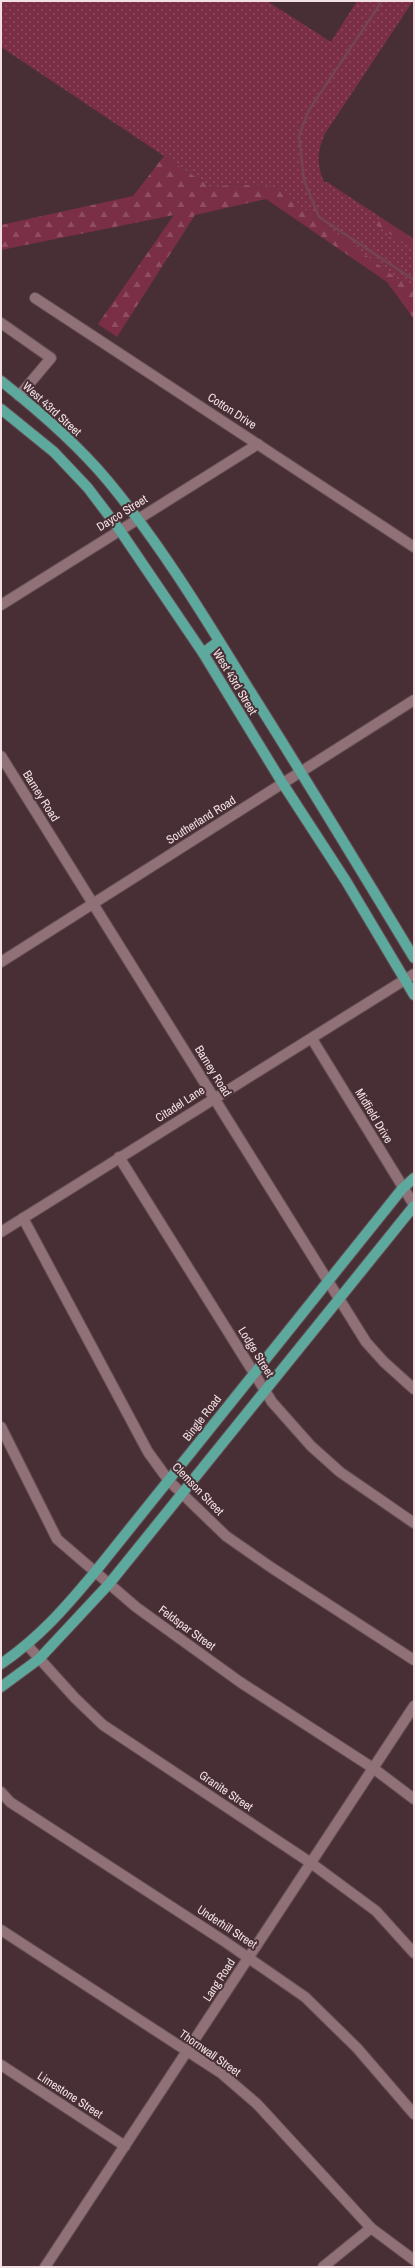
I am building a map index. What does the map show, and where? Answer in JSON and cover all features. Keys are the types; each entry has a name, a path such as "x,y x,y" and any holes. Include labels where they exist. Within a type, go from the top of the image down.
{"main road":[{"name":"West 43rd Street","path":"1,382 57,428 107,480 138,518 171,565 302,772 414,958"},
{"name":"West 43rd Street","path":"1,409 54,452 88,488 119,529 203,653 283,784 410,977 414,995"},
{"path":"203,653 219,641"},
{"path":"346,881 362,872"},
{"name":"Bingle Road","path":"1,1664 28,1646 63,1610 169,1481 327,1281 402,1189 414,1178"},
{"path":"1,1687 39,1658 109,1584 414,1205"}],"street":[{"name":"Cotton Drive","path":"35,298 414,547"},
{"path":"1,323 51,358 19,396"},
{"name":"Dayco Street","path":"1,605 119,529 258,444"},
{"name":"Southerland Road","path":"1,962 414,700"},
{"name":"Barney Road","path":"1,756 366,1342 389,1368 414,1389"},
{"name":"Citadel Lane","path":"1,1232 119,1157 137,1148 214,1098 312,1039 410,977"},
{"name":"Midfield Drive","path":"312,1039 402,1189 414,1205"},
{"name":"Lodge Street","path":"119,1157 265,1391 311,1446 340,1472 414,1523"},
{"name":"Clemson Street","path":"23,1218 148,1452 169,1481 226,1536 272,1568 414,1660"},
{"name":"Feldspar Street","path":"1,1427 57,1539 136,1607 240,1682 373,1768 414,1799"},
{"name":"Granite Street","path":"28,1646 75,1698 103,1725 311,1863 376,1910 414,1953"},
{"name":"Lang Road","path":"45,2267 124,2146 188,2052 414,1706"},
{"name":"Underhill Street","path":"1,1792 10,1802 249,1957 305,1996 357,2048 414,2114"},
{"name":"Thornwall Street","path":"1,1930 221,2073 257,2104 371,2228 414,2260"},
{"name":"Limestone Street","path":"1,2065 124,2146"},
{"path":"323,2267 371,2228"}],"green space":[{"path":"1,1 267,1 331,42 357,1 413,1 326,132 319,151 319,163 324,182 327,182 380,217 375,224 414,249 414,291 274,187 233,184 212,188 1,47"},
{"path":"164,156 212,188 233,184 274,187 414,291 414,319 387,282 266,199 195,215 117,337 98,324 174,215 1,250 1,225 133,196"},
{"path":"380,217 414,239 414,249 374,224"}],"waterway":[{"path":"382,1 309,110 299,136 304,180 319,217 414,280"}]}
